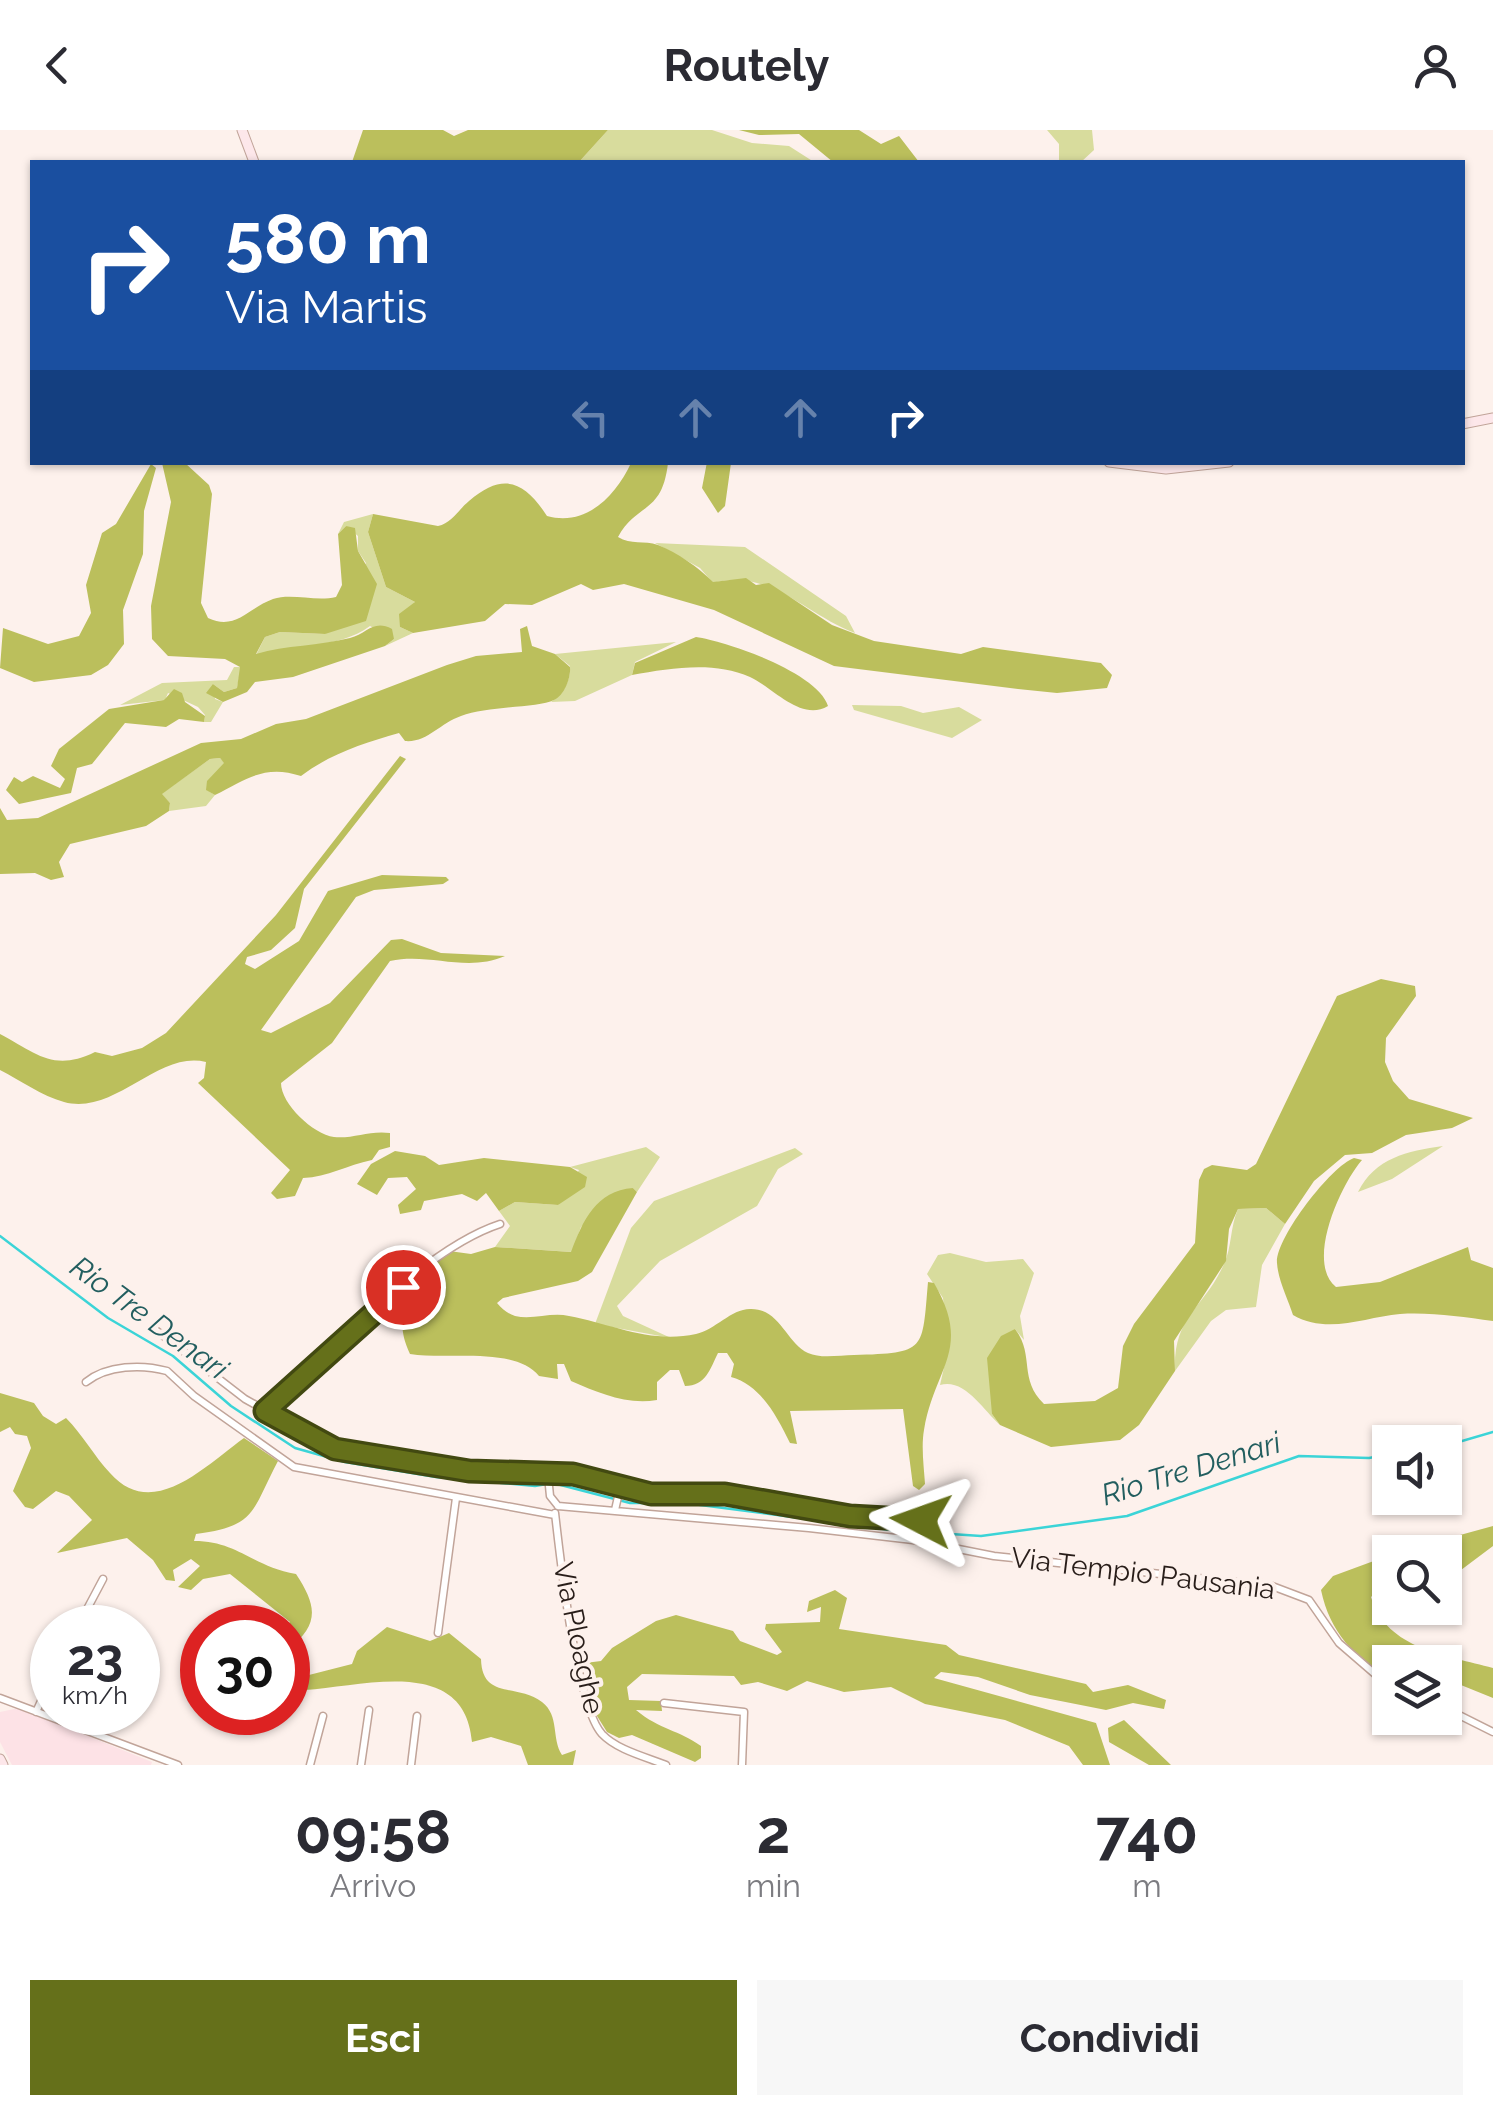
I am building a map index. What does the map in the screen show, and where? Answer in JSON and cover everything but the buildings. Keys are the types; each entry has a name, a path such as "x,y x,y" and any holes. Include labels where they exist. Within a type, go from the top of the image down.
{"main road":[{"path":"242,130 253,160"},
{"path":"1465,423 1493,418"},
{"path":"1134,465 1166,469 1202,465"}],"street":[{"path":"265,1411 431,1262 479,1231 500,1224"},
{"path":"157,1331 265,1411 335,1449 469,1471 578,1475 651,1494 725,1494 850,1516 921,1520"},
{"path":"86,1382 100,1373 121,1368 167,1370 194,1396 294,1467 555,1516"},
{"path":"548,1475 550,1496 558,1506"},
{"path":"616,1510 620,1488"},
{"path":"438,1633 456,1498"},
{"name":"Via Tempio Pausania","path":"558,1506 913,1540 994,1556 1272,1586 1308,1600 1339,1644 1372,1672"},
{"name":"Via Ploaghe","path":"558,1506 555,1516 576,1646 596,1726 609,1740 666,1765"},
{"path":"89,1605 103,1578"},
{"path":"0,1698 30,1710"},
{"path":"664,1703 742,1711 742,1765"},
{"path":"0,1707 13,1704"},
{"path":"360,1765 369,1710"},
{"path":"310,1765 323,1716"},
{"path":"411,1765 417,1716"},
{"path":"1462,1716 1493,1732"},
{"path":"98,1735 178,1765"}],"shaded area":[{"path":"19,1708 30,1712 30,1735 86,1735 152,1762 151,1765 12,1765 0,1742 0,1712"}],"green space":[{"path":"363,130 443,130 454,136 468,130 608,130 581,160 353,160"},
{"path":"608,130 712,130 752,143 789,146 811,160 581,160"},
{"path":"739,130 859,130 881,144 899,136 917,160 831,160 799,134 759,135"},
{"path":"1047,130 1092,130 1094,150 1083,160 1059,160 1059,144"},
{"path":"152,465 156,468 144,511 143,554 123,610 124,644 108,665 91,675 34,682 0,668 3,628 48,644 79,636 91,613 86,585 102,533 116,524"},
{"path":"162,465 187,465 209,485 212,494 201,603 208,618 218,621 242,617 280,597 336,597 342,585 338,534 346,526 355,528 358,551 377,584 366,621 325,634 280,632 265,637 256,654 350,638 380,626 392,629 394,639 385,646 293,677 255,682 247,692 223,702 206,693 213,684 224,692 237,688 240,667 225,659 168,656 152,639 151,606 171,502"},
{"path":"630,465 668,465 655,500 618,537 665,548 713,582 746,578 756,585 769,583 832,625 874,641 961,654 983,647 1101,663 1112,675 1107,688 1057,693 834,666 714,610 624,584 593,590 581,584 532,605 505,604 485,621 413,633 400,627 399,614 415,602 386,587 368,532 373,514 438,526 481,492 513,484 530,495 547,516 575,517 598,506"},
{"path":"706,465 731,465 725,506 718,513 702,488"},
{"path":"373,514 368,532 386,587 415,602 400,627 413,633 385,646 394,639 370,626 329,643 256,655 265,637 280,632 325,634 366,563 358,551 358,536 346,526 338,534 344,522"},
{"path":"655,543 745,547 846,616 855,633 770,587 733,580 713,583 700,568"},
{"path":"527,626 532,646 555,654 570,667 566,685 554,700 472,713 413,741 405,741 399,733 336,755 301,776 266,773 215,795 206,790 207,781 224,763 220,758 210,759 162,794 170,803 169,811 146,826 70,844 59,862 64,877 51,880 35,873 0,874 0,808 7,820 38,818 201,743 241,739 276,724 306,719 476,656 522,652 520,629"},
{"path":"696,637 750,652 791,671 821,694 828,706 818,710 798,707 750,677 722,669 677,668 632,675 635,663"},
{"path":"676,642 635,662 632,675 575,701 551,702 565,687 570,672 570,666 555,654"},
{"path":"234,667 241,667 237,688 224,692 213,684 215,699 223,702 211,722 204,722 205,715 198,707 168,693 165,700 120,705 162,683 227,680"},
{"path":"174,689 205,716 204,722 179,719 166,727 125,723 92,764 77,768 71,793 19,804 6,790 14,777 22,782 33,776 60,788 65,779 51,766 59,749 109,709 164,700"},
{"path":"852,705 901,706 923,713 959,707 982,720 952,738 854,710"},
{"path":"400,756 406,759 304,889 295,928 271,950 247,957 245,964 255,969 299,941 328,891 382,875 449,880 443,884 374,890 356,897 261,1030 271,1033 330,1003 391,940 402,939 441,953 505,956 476,963 390,961 332,1043 281,1083 292,1109 317,1130 334,1137 390,1133 390,1147 379,1150 372,1160 303,1178 295,1196 277,1199 271,1193 290,1170 198,1083 204,1078 206,1062 171,1065 101,1100 83,1104 56,1099 0,1070 0,1034 46,1058 68,1060 95,1052 112,1056 142,1048 166,1033 276,915"},
{"path":"220,758 225,763 207,790 215,795 206,806 169,811 170,803 161,794 210,759"},
{"path":"1381,979 1415,986 1416,996 1386,1038 1385,1062 1393,1081 1409,1099 1473,1118 1452,1128 1406,1135 1372,1153 1345,1155 1314,1181 1285,1224 1266,1208 1238,1209 1229,1229 1226,1261 1174,1341 1175,1371 1139,1425 1120,1440 1051,1447 1000,1425 992,1414 987,1358 1001,1336 1015,1329 1024,1348 1031,1385 1044,1404 1095,1401 1118,1388 1123,1346 1134,1324 1195,1243 1199,1180 1204,1169 1212,1165 1247,1170 1256,1164 1337,996"},
{"path":"1443,1146 1392,1179 1358,1192 1373,1171 1393,1158"},
{"path":"646,1147 660,1157 637,1192 633,1188 581,1227 572,1252 495,1247 510,1226 499,1211 515,1202 558,1205 579,1170 570,1167"},
{"path":"795,1148 803,1154 778,1169 757,1206 660,1261 617,1306 623,1316 671,1338 595,1324 631,1228 654,1201"},
{"path":"395,1151 425,1156 439,1165 484,1158 570,1167 587,1177 585,1187 558,1205 515,1202 499,1211 486,1193 477,1201 462,1194 424,1201 421,1210 400,1214 398,1205 416,1189 407,1177 388,1178 377,1195 357,1184 371,1164"},
{"path":"1354,1158 1362,1160 1336,1204 1325,1242 1327,1275 1336,1287 1380,1282 1468,1247 1471,1260 1493,1268 1493,1321 1412,1314 1320,1324 1293,1315 1279,1276 1279,1252 1294,1221 1319,1188"},
{"path":"633,1188 637,1192 592,1272 578,1281 503,1298 497,1303 515,1316 562,1315 663,1337 696,1334 736,1312 760,1310 776,1320 800,1348 813,1355 878,1354 916,1344 924,1322 928,1282 934,1283 945,1306 951,1343 924,1430 925,1484 919,1490 913,1486 903,1409 790,1411 797,1444 790,1443 759,1395 731,1377 734,1364 727,1353 718,1353 706,1376 692,1385 685,1386 679,1370 670,1370 657,1382 657,1400 646,1401 613,1397 571,1381 564,1364 557,1364 558,1379 539,1376 528,1367 497,1357 410,1354 402,1325 404,1314 433,1260 449,1251 471,1254 495,1247 571,1252 586,1218 600,1201"},
{"path":"1266,1208 1285,1224 1262,1265 1256,1307 1226,1310 1211,1321 1175,1371 1184,1324 1224,1264 1238,1209"},
{"path":"950,1253 986,1262 1023,1259 1034,1273 1020,1316 1024,1340 1015,1329 992,1414 1000,1425 958,1386 940,1385 948,1350 943,1298 927,1274 938,1255"},
{"path":"0,1393 34,1403 43,1416 56,1424 66,1418 110,1473 127,1487 144,1492 179,1484 244,1438 278,1461 250,1514 231,1526 196,1534 194,1541 222,1545 296,1574 311,1605 310,1623 310,1605 269,1605 230,1574 203,1579 191,1590 178,1587 200,1566 191,1559 173,1570 175,1581 166,1580 153,1560 127,1538 57,1553 92,1520 69,1496 56,1491 33,1509 25,1507 13,1491 31,1448 27,1436 15,1434 10,1427 0,1432"},
{"path":"1493,1526 1493,1546 1462,1569 1460,1535"},
{"path":"1372,1562 1372,1625 1387,1625 1416,1645 1372,1645 1372,1667 1365,1662 1337,1631 1325,1605 1321,1590 1333,1576"},
{"path":"835,1590 847,1598 839,1629 946,1645 959,1655 1086,1684 1093,1692 1128,1685 1166,1700 1164,1709 1133,1703 1106,1710 1030,1695 978,1677 941,1672 934,1678 1096,1723 1110,1765 1083,1765 1069,1746 1005,1720 925,1704 891,1687 844,1692 807,1681 787,1691 758,1682 741,1685 734,1676 642,1674 627,1687 629,1700 661,1701 662,1711 636,1710 701,1746 701,1758 695,1762 632,1735 619,1738 607,1732 597,1716 585,1663 601,1661 612,1648 656,1621 676,1615 733,1631 740,1641 777,1655 782,1652 765,1629 766,1624 820,1622 821,1607 807,1612 809,1601"},
{"path":"387,1627 430,1641 449,1633 481,1659 483,1672 494,1686 532,1696 548,1708 562,1755 576,1750 573,1765 528,1765 521,1746 491,1737 472,1742 465,1715 451,1697 432,1686 382,1682 310,1689 310,1675 352,1664 357,1651"},
{"path":"1462,1660 1493,1668 1493,1698 1462,1685"},
{"path":"1124,1720 1171,1765 1149,1765 1109,1742 1108,1728"}],"waterway":[{"name":"Rio Tre Denari","path":"0,1236 108,1318 173,1356 231,1406 295,1448 345,1462 436,1477 535,1486 553,1483 630,1503 685,1503 891,1530 981,1536 1127,1516 1299,1456 1372,1457"},
{"name":"Rio Tre Denari","path":"1462,1441 1493,1432"}],"route":[{"path":"403,1287 265,1411 335,1449 469,1471 573,1474 651,1494 725,1494 850,1516 921,1520"}]}
